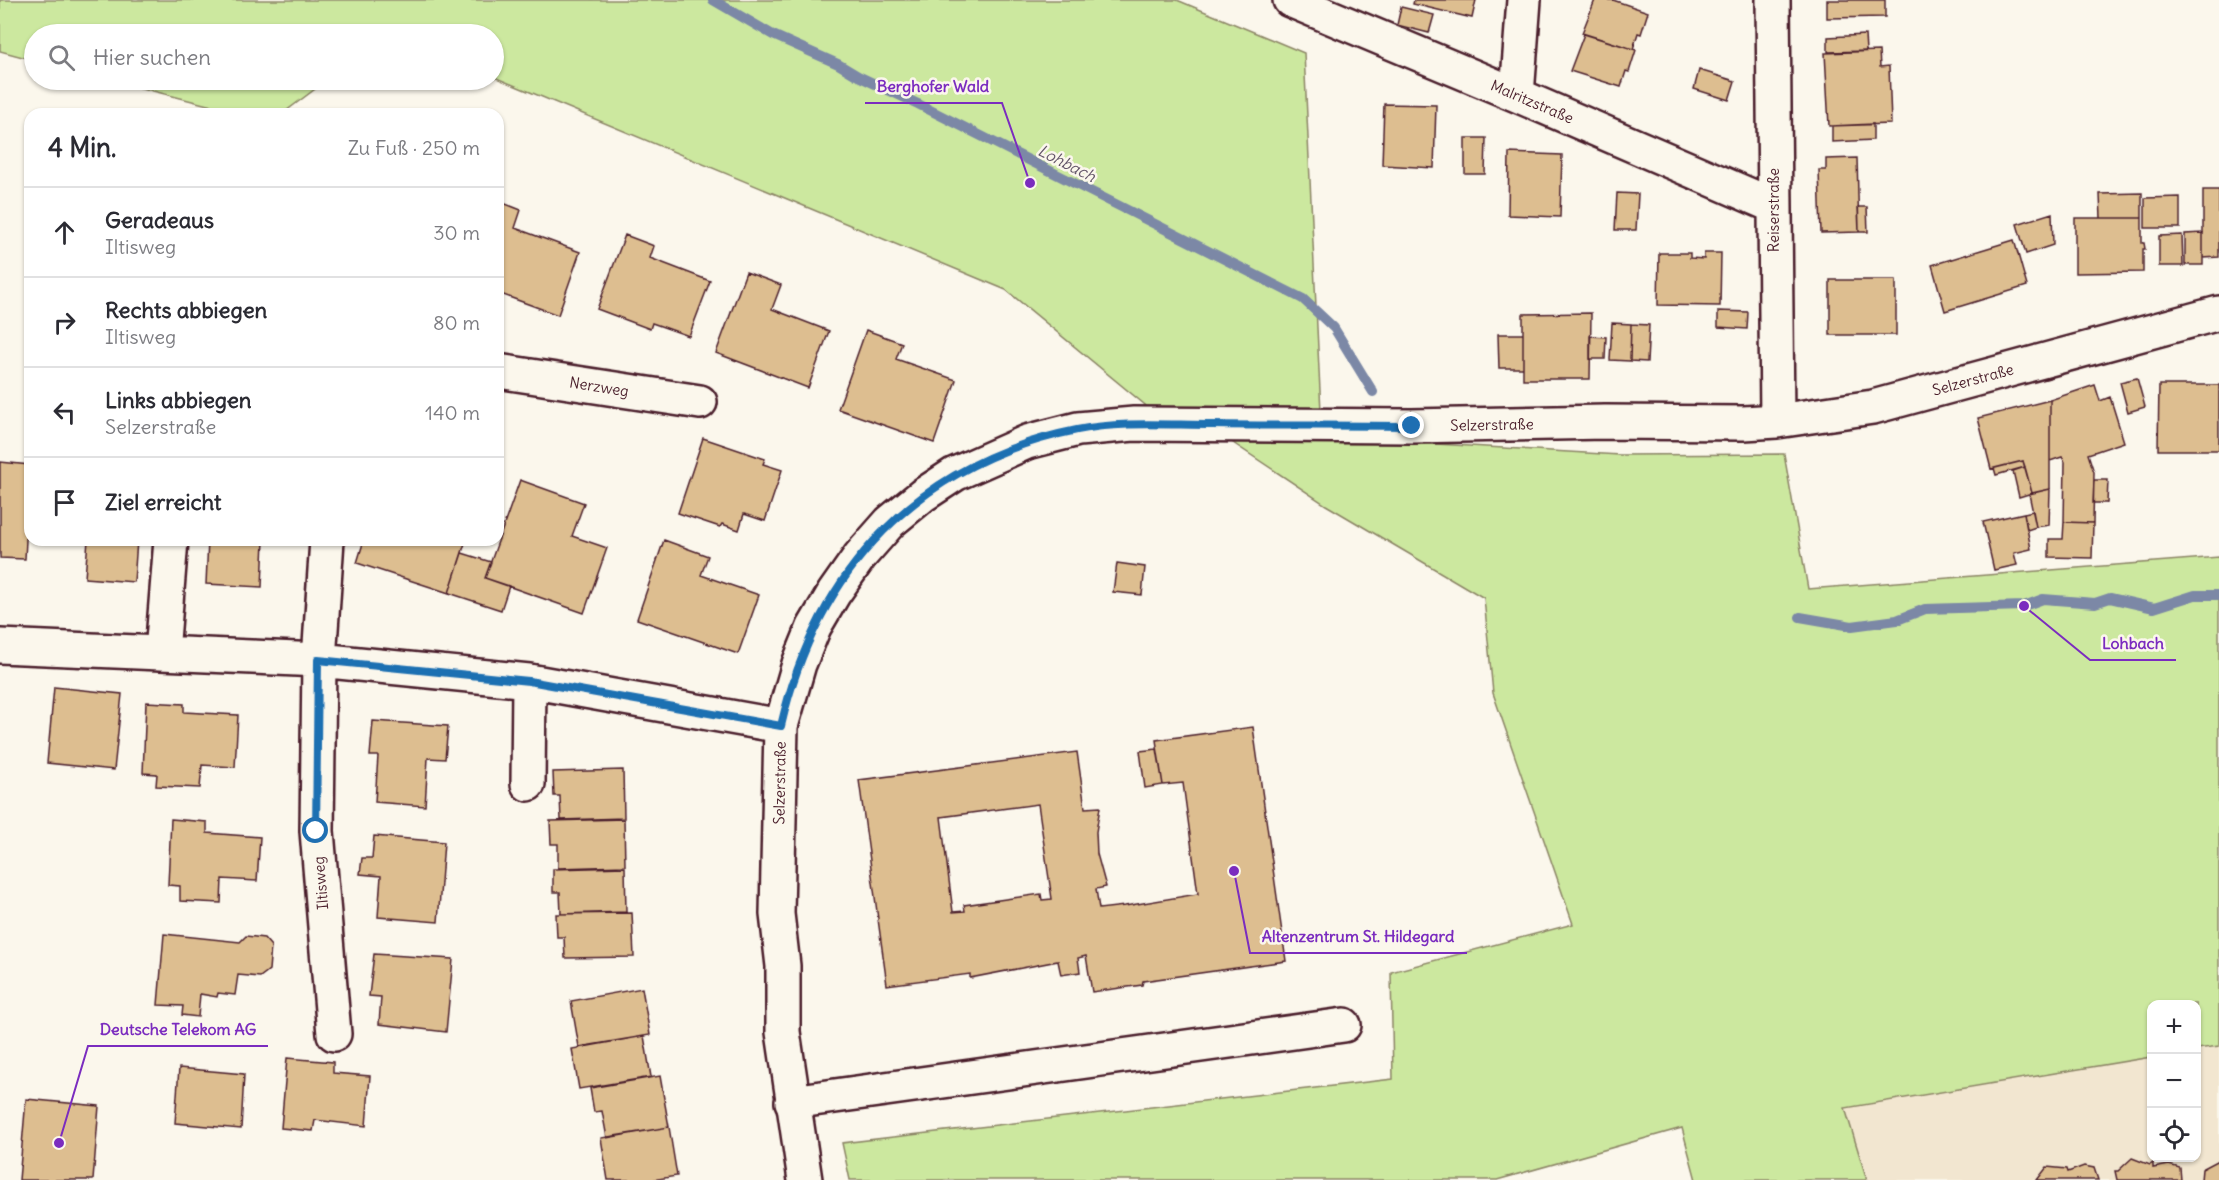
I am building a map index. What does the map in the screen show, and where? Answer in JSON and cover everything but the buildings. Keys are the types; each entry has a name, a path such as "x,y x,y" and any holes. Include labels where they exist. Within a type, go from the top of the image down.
{"street":[{"name":"Malritzstraße","path":"1290,0 1774,206"},
{"path":"1517,95 1524,0"},
{"name":"Reiserstraße","path":"1773,0 1777,421"},
{"name":"Selzerstraße","path":"805,1180 783,1032 783,966 777,914 781,726 788,694 814,627 834,593 860,556 890,522 923,495 955,474 1027,442 1078,429 1134,424 1412,426 1777,421 1873,407 2219,313"},
{"name":"Nerzweg","path":"504,372 700,402"},
{"path":"162,653 171,546"},
{"path":"318,660 327,546"},
{"path":"0,646 318,660 529,681 781,726"},
{"name":"Iltisweg","path":"318,660 316,831 334,1035"},
{"path":"528,784 529,681"},
{"path":"792,1102 1344,1025"}],"shaded area":[{"path":"2219,1046 2219,1180 1867,1180 1845,1108 2147,1058 2147,1162 2201,1162 2201,1048"}],"green space":[{"path":"0,0 1177,0 1304,53 1321,412 1161,418 1006,290 504,81 504,24 24,24 24,57 0,51"},
{"path":"149,90 314,90 290,108 220,108"},
{"path":"1215,431 1620,455 1784,454 1808,589 2219,557 2219,1046 2201,1048 2201,1000 2147,1000 2147,1058 1845,1108 1867,1180 1696,1180 1682,1128 1497,1180 850,1180 842,1143 1393,1079 1391,972 1573,924 1493,693 1484,598 1326,505"}],"waterway":[{"name":"Lohbach","path":"713,0 773,35 838,64 1303,299 1334,328 1373,392"},
{"name":"Lohbach","path":"1800,617 1852,626 1897,620 1925,609 2024,606 2043,599 2095,603 2110,598 2154,608 2195,595 2219,595"}],"place":[{"name":"Berghofer Wald","path":"1030,183"},
{"name":"Lohbach","path":"2024,606"},
{"name":"Altenzentrum St. Hildegard","path":"1234,871"},
{"name":"Deutsche Telekom AG","path":"59,1143"}],"route":[{"path":"316,831 318,660 529,681 781,726 788,694 799,664 814,627 834,593 860,556 890,522 923,495 955,474 1027,442 1078,429 1134,424 1412,426"}]}
